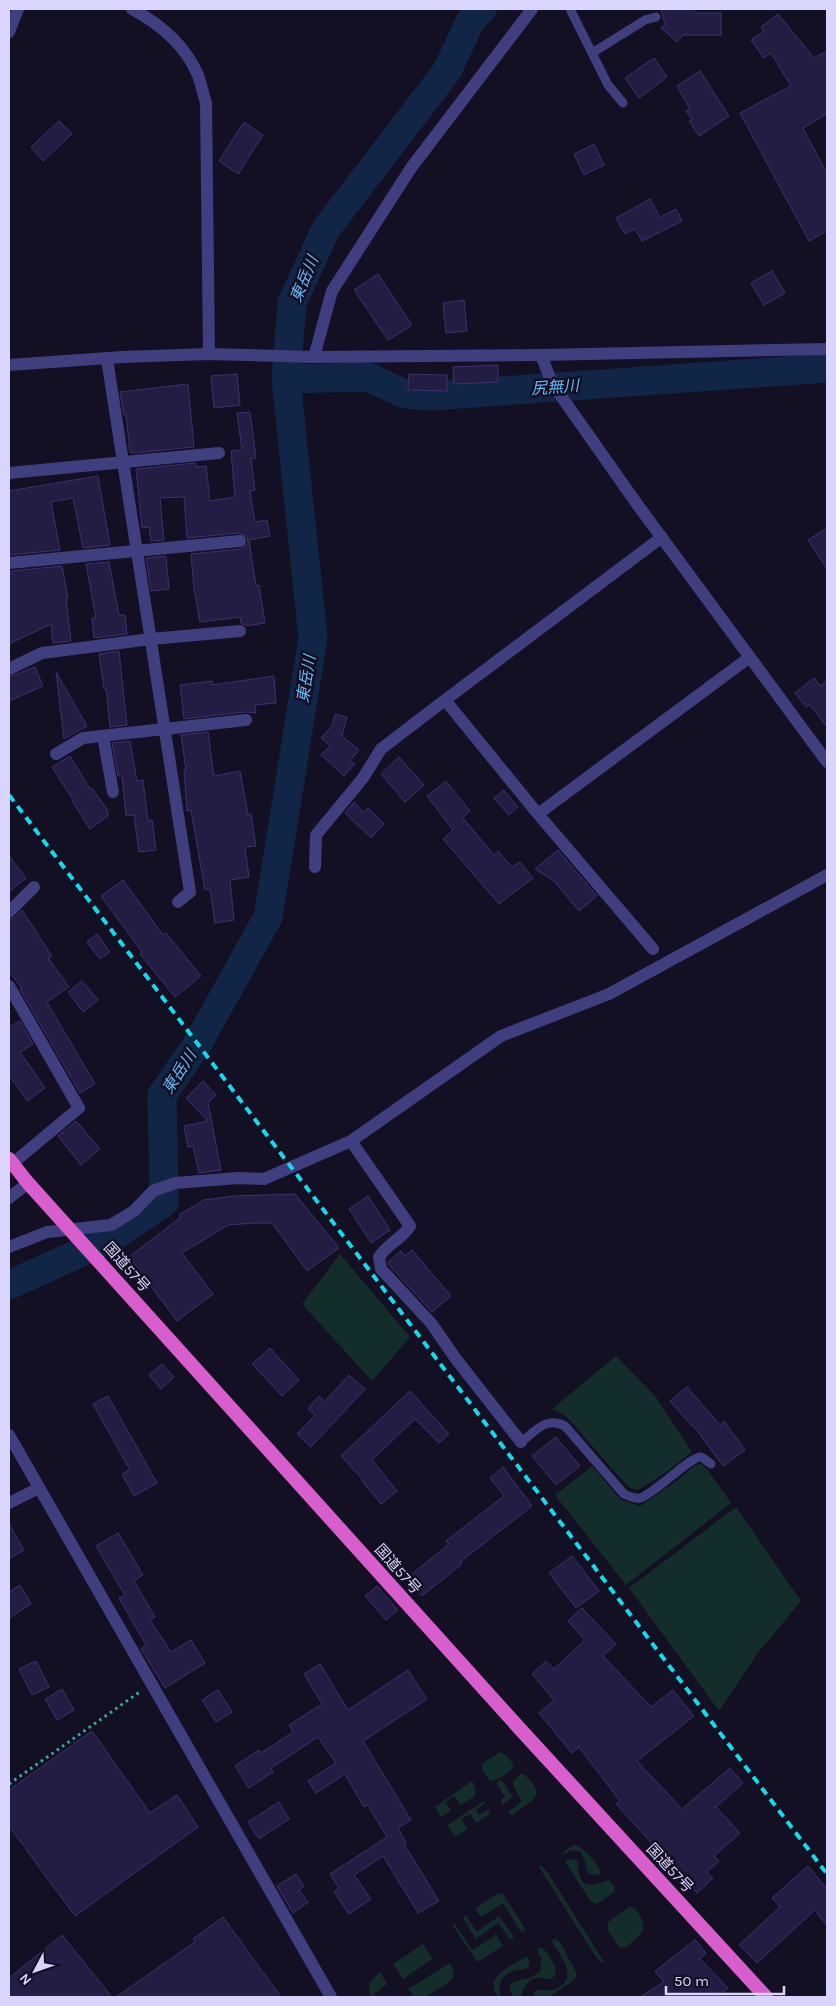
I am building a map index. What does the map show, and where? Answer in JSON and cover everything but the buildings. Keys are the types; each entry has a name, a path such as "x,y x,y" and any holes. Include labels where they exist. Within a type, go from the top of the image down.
{"highway":[{"name":"国道57号","path":"11,1161 28,1183 520,1729 766,1997"}],"street":[{"path":"9,32 18,9"},
{"path":"132,9 152,20 180,44 198,74 206,103 209,354"},
{"path":"310,357 332,291 411,168 532,9"},
{"path":"9,365 209,354 310,357 541,355 827,349"},
{"path":"541,355 550,378 561,396 827,762"},
{"path":"106,359 190,892 178,902"},
{"path":"9,473 219,453"},
{"path":"315,867 316,835 363,778 381,749 662,537"},
{"path":"9,563 240,541"},
{"path":"9,669 42,653 150,639 240,631"},
{"path":"538,814 750,656"},
{"path":"445,700 538,814 653,949"},
{"path":"56,754 83,738 246,720"},
{"path":"104,736 113,792"},
{"path":"9,1247 47,1232 111,1225 134,1211 153,1191 175,1184 238,1178 264,1179 351,1141 501,1036 610,994 827,875"},
{"path":"9,912 34,887"},
{"path":"9,986 79,1108 11,1161"},
{"path":"351,1141 410,1226 407,1231 383,1250 379,1257 381,1270 431,1323 456,1359 521,1442"},
{"path":"9,1198 28,1183"},
{"path":"9,1436 332,1997"},
{"path":"9,1503 39,1488"}],"lane":[{"path":"570,9 608,85 623,104"},
{"path":"592,53 645,20 656,17"},
{"path":"521,1442 548,1422 556,1421 565,1426 624,1494 640,1498 671,1478 696,1458 702,1457 711,1464"}],"path":[{"path":"9,1784 152,1684"}],"green space":[{"path":"340,1254 410,1337 372,1381 302,1304"},
{"path":"616,1356 656,1397 692,1452 668,1471 638,1490 630,1488 621,1479 566,1416 552,1409"},
{"path":"701,1464 707,1469 731,1503 626,1585 555,1495 592,1466 621,1500 640,1506 678,1480 695,1465"},
{"path":"736,1507 801,1601 757,1654 719,1711 629,1588"},
{"path":"500,1752 507,1756 514,1765 504,1776 490,1781 482,1769 483,1763"},
{"path":"521,1774 524,1774 535,1786 537,1794 534,1799 513,1815 510,1815 508,1812 522,1801 513,1785 513,1781"},
{"path":"501,1779 513,1797 502,1805 501,1800 505,1797 496,1783"},
{"path":"472,1781 476,1788 475,1796 461,1805 454,1796 446,1802 451,1811 441,1817 435,1807"},
{"path":"484,1801 485,1803 476,1810 479,1815 488,1809 490,1814 476,1823 470,1814 462,1819 467,1829 456,1836 454,1835 447,1825"},
{"path":"573,1845 581,1848 594,1860 600,1869 601,1873 599,1875 589,1874 584,1857 580,1852 572,1850 564,1854 563,1852"},
{"path":"569,1859 577,1860 583,1883 591,1885 609,1880 615,1887 614,1892 597,1904 591,1902 566,1863"},
{"path":"541,1865 548,1873 604,1962 600,1962 592,1951 539,1867"},
{"path":"498,1893 503,1894 525,1928 525,1931 521,1932 503,1903 481,1917 475,1909"},
{"path":"629,1907 635,1908 643,1921 643,1926 640,1935 624,1948 619,1947 607,1929 608,1922"},
{"path":"466,1916 477,1932 499,1916 513,1936 513,1939 510,1939 498,1923 476,1939 463,1918"},
{"path":"453,1924 455,1924 472,1950 496,1935 503,1946 477,1962"},
{"path":"554,1938 560,1942 577,1974 574,1980 549,1997 533,1997 535,1991 555,1989 562,1985 566,1979 566,1967 552,1942"},
{"path":"423,1944 433,1959 403,1979 393,1964"},
{"path":"540,1947 546,1951 551,1959 556,1975 551,1979 539,1978 531,1980 524,1988 521,1997 513,1997 510,1985 532,1977 540,1971 541,1959 537,1950"},
{"path":"525,1957 529,1958 529,1966 502,1978 499,1988 501,1997 498,1997 494,1990 496,1978 505,1969"},
{"path":"450,1963 454,1972 453,1978 448,1983 425,1997 414,1997 408,1989"},
{"path":"380,1972 387,1984 374,1994 375,1997 372,1997 369,1992 370,1982"}],"waterway":[{"name":"東岳川","path":"9,1285 110,1239 164,1202 162,1095 198,1043 268,917 313,638 286,379 292,303 326,229 447,71 470,22 482,9"},
{"name":"尻無川","path":"286,379 368,377 405,394 431,396 827,368"}],"railway":[{"path":"9,795 827,1874"}]}
